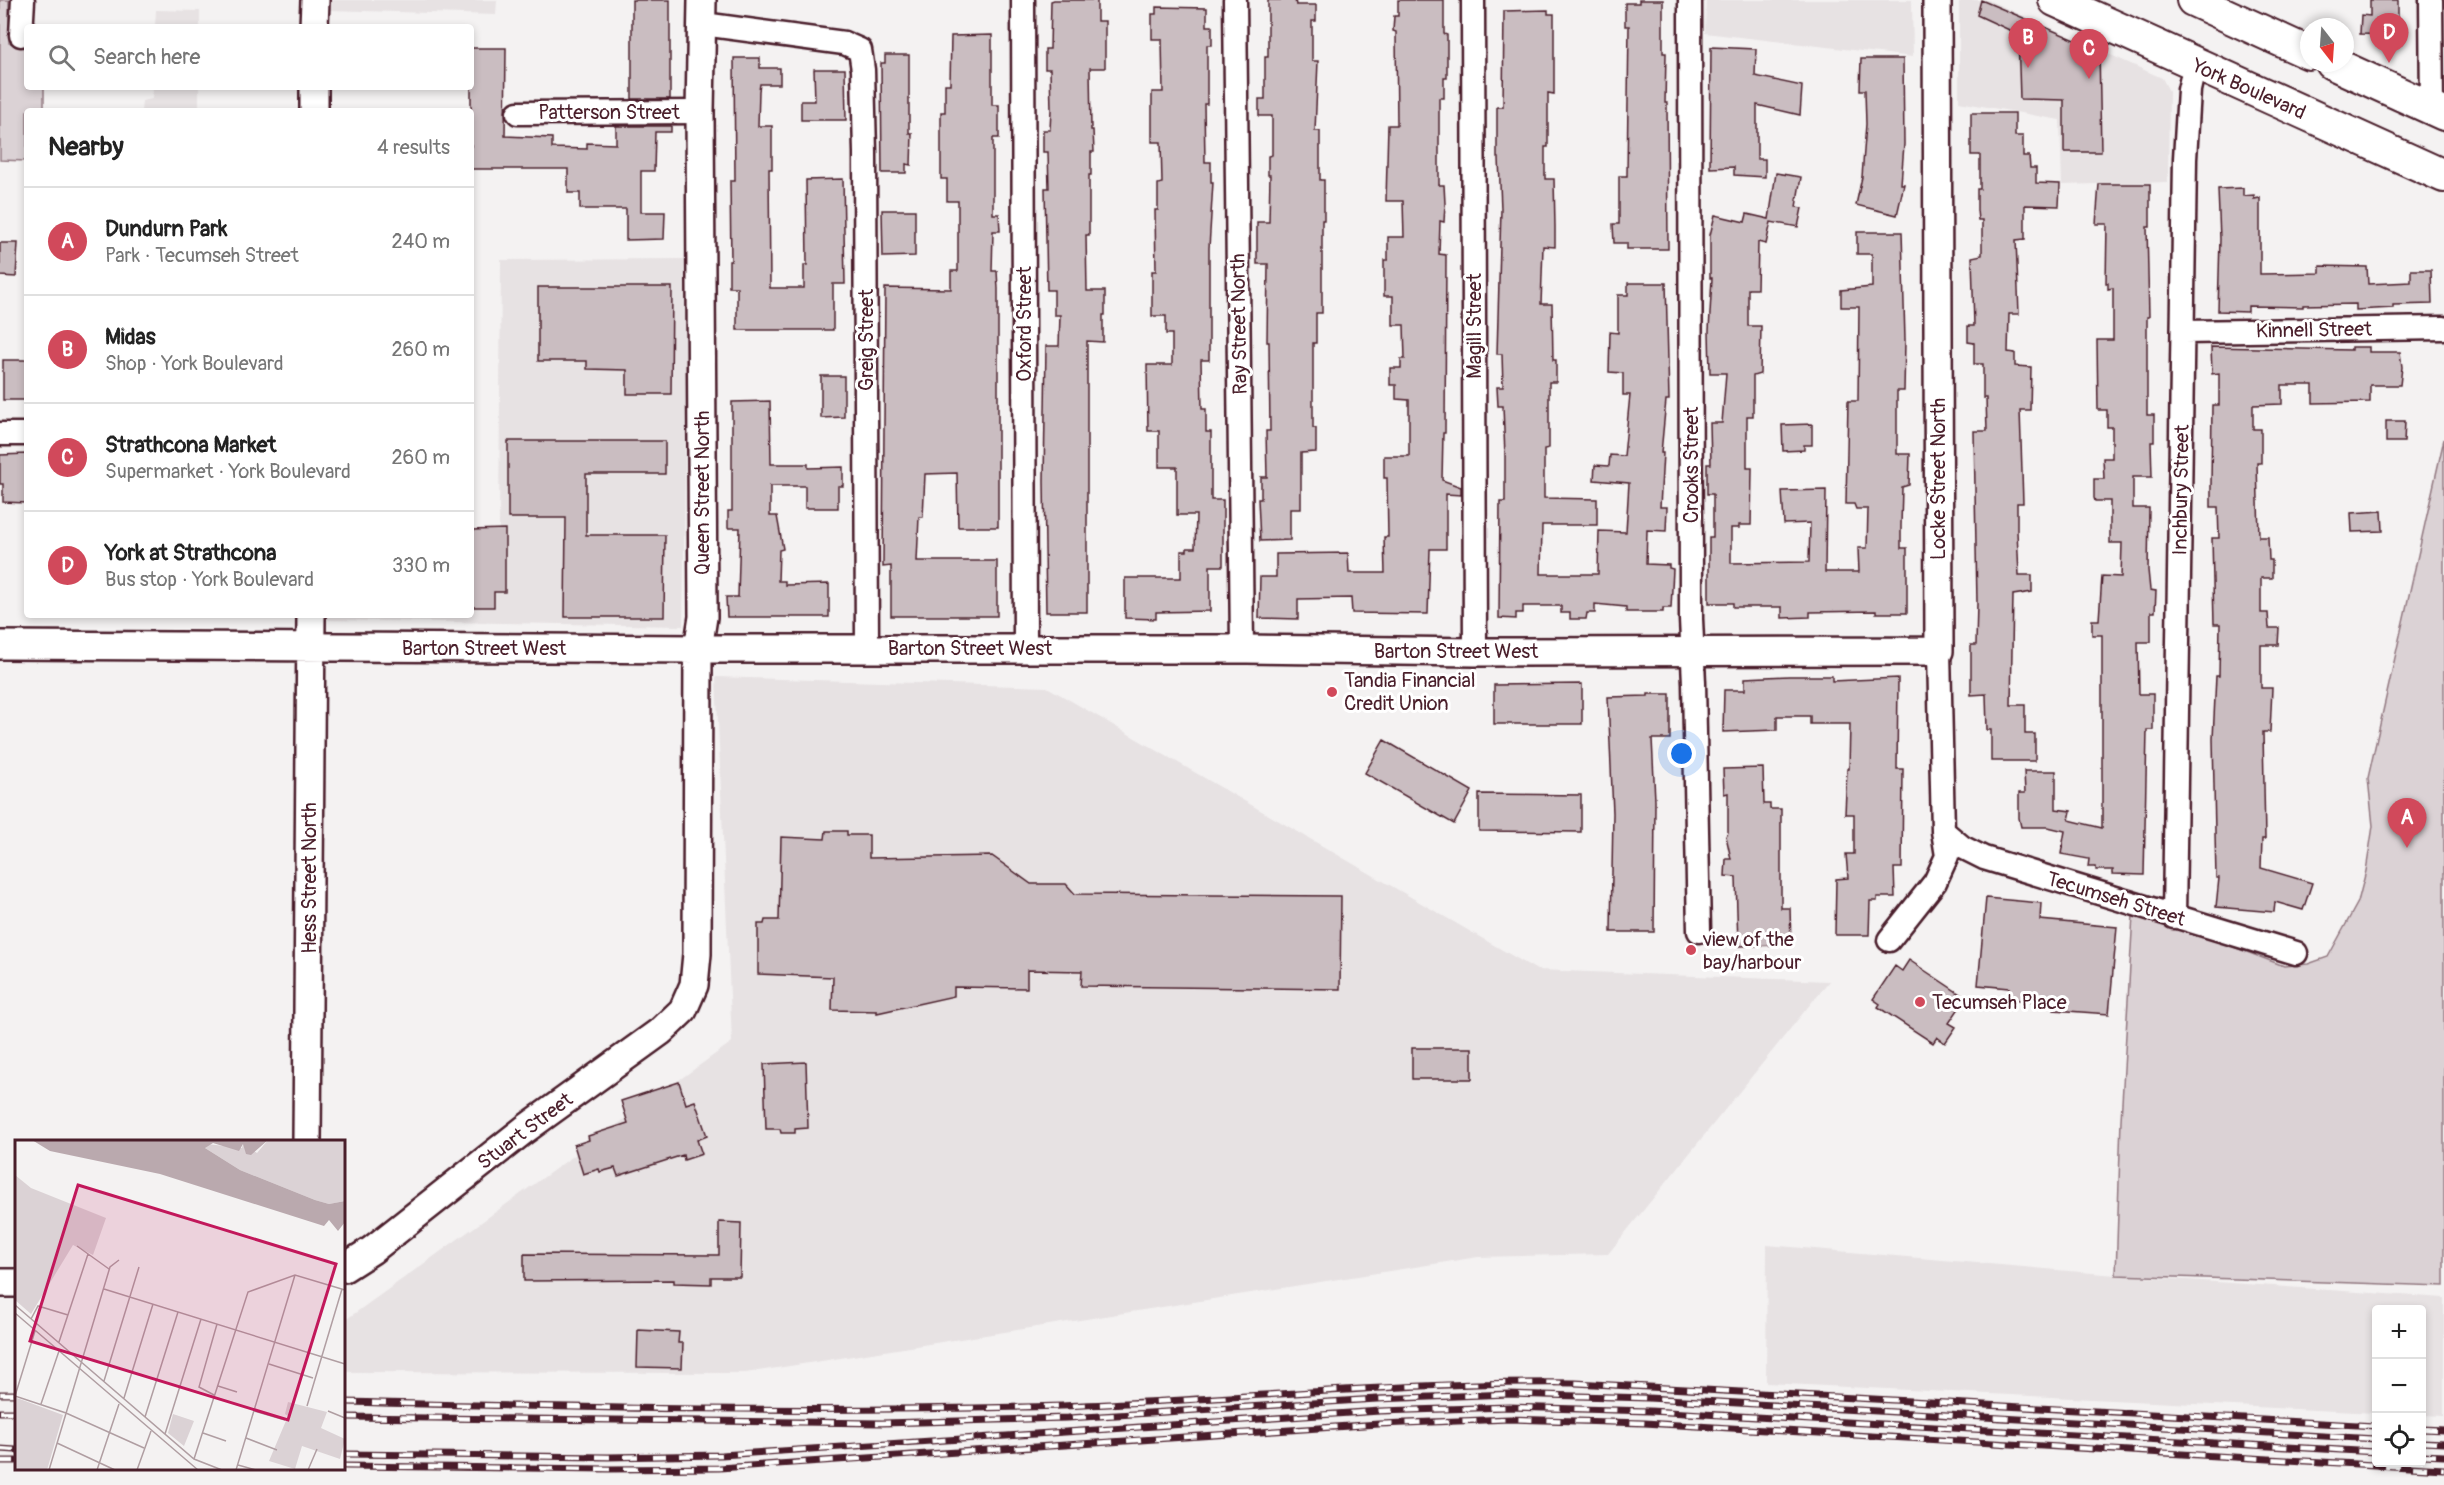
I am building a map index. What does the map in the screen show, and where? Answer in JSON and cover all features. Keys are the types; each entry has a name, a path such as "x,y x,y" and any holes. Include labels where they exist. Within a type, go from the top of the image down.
{"main road":[{"name":"York Boulevard","path":"2055,0 2444,176"},
{"path":"2193,0 2300,49"},
{"path":"2352,72 2438,111"}],"street":[{"path":"21,35 23,0"},
{"path":"314,24 315,0"},
{"name":"Oxford Street","path":"1023,0 1025,648"},
{"name":"Ray Street North","path":"1235,0 1242,649"},
{"name":"Magill Street","path":"1473,0 1475,652"},
{"name":"Crooks Street","path":"1690,0 1692,651 1699,931"},
{"name":"Locke Street North","path":"1889,940 1935,882 1947,856 1943,831 1939,651 1937,0"},
{"path":"2431,0 2438,111"},
{"name":"Greig Street","path":"703,12 844,43 860,50 864,70 867,648"},
{"name":"Queen Street North","path":"694,985 698,942 698,649 703,617 700,112 703,12"},
{"name":"Inchbury Street","path":"2174,917 2186,159 2189,90 2195,64"},
{"path":"314,90 314,108"},
{"name":"Patterson Street","path":"518,112 700,112"},
{"name":"Kinnell Street","path":"2184,332 2444,328"},
{"path":"0,434 24,434"},
{"name":"Hess Street North","path":"307,1140 311,618"},
{"name":"Barton Street West","path":"0,645 1242,649 1475,652 1939,651"},
{"name":"Tecumseh Street","path":"1943,831 1962,847 1984,858 2296,953"},
{"name":"Stuart Street","path":"345,1267 372,1250 524,1130 661,1031 683,1010 694,985"}],"shaded area":[{"path":"0,0 9,0 9,43 24,43 24,90 44,90 44,108 24,108 24,161 0,160"},
{"path":"330,0 497,0 496,15 330,10"},
{"path":"1706,0 1912,0 1913,57 1705,33"},
{"path":"1961,0 1988,0 2162,78 2169,91 2168,182 2062,185 2060,120 1959,102 1959,3"},
{"path":"156,10 200,11 200,24 155,24"},
{"path":"153,90 199,90 199,108 141,108 142,101 152,99"},
{"path":"688,259 683,626 328,620 328,618 474,618 474,531 499,530 501,260"},
{"path":"2444,439 2444,1286 2116,1275 2121,1120 2133,915 2207,937 2284,966 2308,964 2328,957 2358,902 2366,871 2373,826 2368,778"},
{"path":"716,677 1047,687 1537,970 1829,981 1608,1254 1478,1257 745,1373 345,1372 345,1320 732,1042"},
{"path":"1767,1245 2116,1275 2444,1298 2444,1416 2426,1415 2426,1305 2372,1305 2372,1413 1766,1383"}],"building":[{"path":"632,0 670,0 670,99 632,99"},
{"path":"1097,0 1097,21 1105,21 1105,68 1090,68 1091,130 1093,130 1094,152 1091,152 1091,175 1089,175 1089,235 1086,235 1087,291 1105,291 1105,315 1103,315 1103,342 1087,341 1087,612 1046,612 1044,481 1046,346 1059,346 1060,315 1054,315 1054,290 1047,290 1045,188 1049,188 1048,152 1043,152 1043,130 1050,130 1051,110 1050,69 1045,69 1045,49 1050,49 1051,1"},
{"path":"1268,0 1295,0 1296,5 1316,5 1316,21 1312,21 1312,61 1318,61 1315,131 1320,131 1320,180 1324,180 1324,220 1322,220 1322,313 1316,313 1316,343 1313,343 1313,428 1316,428 1316,452 1301,453 1301,509 1290,509 1290,540 1260,541 1258,499 1261,499 1261,477 1267,477 1266,431 1270,431 1269,342 1267,342 1268,264 1257,264 1257,222 1269,222 1268,156 1272,155 1272,116 1259,116 1259,99 1265,99"},
{"path":"1398,0 1444,0 1447,78 1444,78 1444,98 1439,98 1439,185 1444,185 1445,204 1444,222 1440,221 1439,254 1446,255 1445,433 1443,433 1442,480 1461,487 1461,495 1446,494 1446,549 1430,549 1428,614 1352,613 1351,598 1298,599 1298,619 1259,618 1260,577 1276,577 1276,554 1348,553 1349,573 1385,573 1384,537 1388,537 1387,478 1384,478 1384,456 1409,456 1409,400 1396,399 1396,385 1390,385 1390,368 1401,368 1401,359 1405,359 1404,325 1393,325 1393,296 1384,296 1384,260 1388,260 1388,237 1404,237 1403,201 1386,201 1388,125 1397,125 1396,32 1393,31 1394,16 1398,16"},
{"path":"1639,0 1663,0 1663,53 1666,53 1668,249 1627,249 1627,243 1614,243 1613,224 1619,224 1619,176 1627,176 1629,26 1625,26 1625,3 1639,3"},
{"path":"1981,0 2099,50 2101,152 2064,152 2064,100 2020,99 2018,34 1977,15"},
{"path":"2370,0 2398,0 2398,35 2360,34 2361,15 2370,16"},
{"path":"1156,7 1207,8 1207,26 1212,26 1212,45 1207,45 1207,104 1204,104 1205,162 1211,162 1211,182 1213,182 1209,248 1209,360 1201,360 1202,409 1206,409 1206,432 1211,432 1211,500 1223,500 1223,566 1210,566 1210,611 1156,612 1156,619 1125,618 1125,578 1181,578 1181,551 1195,548 1196,515 1177,515 1177,467 1159,467 1159,431 1148,431 1147,365 1172,365 1172,334 1166,334 1166,316 1152,316 1152,271 1156,271 1155,210 1158,210 1158,184 1162,183 1161,142 1152,142 1152,92 1163,92 1162,39 1152,39 1152,14 1156,14"},
{"path":"1548,10 1548,14 1554,14 1554,94 1548,93 1548,147 1545,147 1545,179 1554,179 1555,247 1543,246 1541,304 1552,304 1553,360 1556,360 1556,382 1549,382 1549,448 1544,449 1544,498 1597,499 1597,525 1542,525 1541,574 1598,574 1599,531 1626,532 1629,483 1594,480 1595,465 1609,466 1610,455 1624,456 1630,395 1623,395 1623,373 1609,372 1610,332 1618,333 1618,295 1628,295 1628,283 1666,283 1669,400 1666,400 1661,453 1663,453 1660,507 1667,507 1666,531 1647,530 1646,564 1669,565 1669,568 1673,569 1671,608 1663,608 1663,612 1626,612 1626,607 1595,604 1595,613 1587,613 1586,619 1570,619 1570,613 1561,613 1561,606 1523,606 1523,613 1516,613 1516,619 1499,618 1500,502 1505,502 1505,456 1503,406 1498,406 1497,387 1503,387 1502,354 1497,354 1501,209 1499,158 1497,158 1497,107 1503,107 1504,11"},
{"path":"992,35 992,105 999,105 999,138 993,138 993,214 999,214 1000,231 993,231 992,271 997,271 998,289 998,527 958,527 957,473 925,474 923,517 919,517 917,561 997,561 997,616 891,616 891,566 883,567 885,288 951,289 951,271 958,271 958,201 947,201 947,179 941,179 941,112 945,112 945,84 950,84 951,36"},
{"path":"1711,47 1756,49 1755,76 1802,86 1800,115 1757,105 1757,159 1765,159 1765,177 1734,175 1734,167 1710,168"},
{"path":"474,48 506,48 505,136 552,138 552,148 587,149 587,143 616,144 616,126 671,126 671,132 655,132 654,171 641,171 641,212 665,212 664,239 626,240 626,209 580,209 580,193 568,193 568,169 474,169 474,108 471,108 471,90 474,90"},
{"path":"885,55 909,55 909,133 912,133 911,165 906,164 906,173 882,173 881,63 885,63"},
{"path":"734,58 760,58 760,68 780,68 780,84 760,84 759,91 758,126 772,126 772,169 769,169 770,288 804,288 804,265 807,265 806,180 843,179 845,284 833,284 833,330 737,330 737,287 729,287 730,181 735,181"},
{"path":"1861,59 1903,59 1904,144 1901,184 1904,184 1897,215 1856,205 1862,177 1866,124 1865,90 1860,90"},
{"path":"814,69 845,69 846,120 801,120 801,101 815,101"},
{"path":"1971,113 2015,113 2015,136 2023,136 2023,156 2029,156 2030,168 2036,168 2036,183 2060,184 2059,206 2025,205 2025,239 2016,240 2019,314 2009,314 2008,352 2015,353 2015,366 2031,367 2030,410 2020,410 2023,503 2017,503 2017,531 2019,575 2032,575 2032,592 2013,595 2011,705 2025,705 2025,734 2035,734 2035,761 1991,761 1991,730 1987,730 1986,694 1971,695 1971,645 1976,645 1977,603 1974,431 1987,431 1986,398 1983,398 1983,364 1974,364 1974,343 1968,342 1968,326 1974,326 1972,257 1982,255 1982,220 1978,220 1977,210 1977,189 1980,189 1980,155 1971,155"},
{"path":"1776,173 1801,177 1796,207 1802,208 1798,227 1771,222 1766,244 1758,242 1757,289 1748,289 1748,326 1761,326 1760,374 1753,376 1753,416 1747,416 1747,468 1752,468 1751,525 1731,528 1731,563 1809,562 1810,523 1784,524 1782,491 1826,490 1825,572 1859,572 1858,548 1867,548 1868,509 1856,509 1854,504 1846,504 1848,401 1858,401 1859,307 1841,307 1841,290 1872,287 1872,254 1857,254 1857,232 1902,232 1904,391 1897,391 1897,454 1910,454 1909,485 1902,487 1901,526 1901,548 1907,548 1907,613 1810,612 1810,617 1782,618 1782,607 1733,607 1733,603 1709,603 1709,537 1713,537 1713,494 1707,494 1707,464 1711,464 1710,423 1722,423 1726,373 1710,373 1709,331 1712,278 1710,278 1710,235 1715,215 1745,222 1747,214 1769,219"},
{"path":"2099,184 2150,184 2150,227 2147,227 2149,317 2147,317 2147,415 2154,415 2154,442 2151,442 2152,477 2133,477 2133,508 2149,508 2148,570 2150,590 2156,591 2155,612 2151,612 2151,642 2138,642 2139,694 2153,694 2153,730 2147,730 2144,875 2113,874 2113,870 2096,870 2096,867 2088,867 2089,859 2061,854 2065,831 2048,827 2021,827 2019,818 2019,793 2025,793 2024,771 2056,771 2056,809 2071,811 2069,820 2102,828 2102,635 2092,635 2092,620 2099,620 2102,576 2121,577 2122,543 2110,543 2110,501 2095,501 2094,498 2094,479 2104,479 2103,458 2112,458 2112,427 2107,427 2107,410 2098,410 2097,340 2113,340 2113,288 2108,289 2108,283 2106,283 2107,224 2096,224"},
{"path":"2243,188 2243,196 2254,195 2254,199 2260,198 2260,274 2320,273 2320,266 2367,267 2368,284 2411,282 2411,270 2431,270 2432,304 2393,305 2393,308 2356,310 2356,304 2303,305 2303,307 2248,306 2248,312 2218,311 2220,239 2218,189"},
{"path":"882,210 915,210 915,256 883,257"},
{"path":"0,243 18,243 16,277 0,276"},
{"path":"538,287 672,287 671,394 627,394 627,370 587,369 587,361 538,361"},
{"path":"2211,347 2351,350 2351,347 2369,347 2369,352 2400,352 2402,367 2400,385 2370,385 2370,402 2313,403 2313,385 2282,385 2282,404 2253,405 2253,429 2261,429 2261,463 2257,463 2259,537 2268,537 2269,560 2272,560 2272,578 2261,578 2261,613 2268,613 2269,628 2279,628 2278,645 2261,645 2261,688 2272,688 2270,732 2263,732 2265,839 2262,839 2261,868 2312,883 2303,910 2275,902 2274,912 2216,907 2219,878 2216,878 2213,739 2216,676 2219,676 2220,624 2214,624 2212,538 2219,538 2218,507 2211,507 2211,487 2212,405 2219,405 2219,373 2212,374"},
{"path":"3,360 24,360 24,400 3,400"},
{"path":"821,376 844,376 844,417 821,418"},
{"path":"770,401 771,464 808,464 808,468 843,467 843,486 838,486 838,508 805,508 805,486 770,486 770,516 777,516 783,549 779,550 778,581 785,581 785,585 829,584 829,617 727,617 726,597 738,597 740,528 728,528 728,511 732,511 732,402"},
{"path":"2386,421 2405,421 2404,442 2386,442"},
{"path":"1812,424 1812,445 1804,445 1804,450 1783,451 1782,425"},
{"path":"508,441 665,441 665,474 586,474 586,535 665,535 664,617 565,617 566,518 508,518"},
{"path":"24,454 24,503 3,502 3,484 0,484 0,455"},
{"path":"2382,511 2383,531 2352,532 2351,513"},
{"path":"505,529 505,592 494,592 494,607 474,607 474,530"},
{"path":"1832,676 1832,681 1898,678 1897,769 1903,769 1902,868 1894,868 1895,897 1877,897 1877,901 1870,901 1869,935 1835,935 1836,879 1848,878 1846,854 1854,854 1854,814 1845,814 1850,724 1810,724 1810,716 1777,716 1777,730 1723,732 1724,690 1745,690 1745,678"},
{"path":"1582,684 1582,724 1494,724 1494,685"},
{"path":"1648,694 1670,694 1670,739 1652,739 1655,800 1654,932 1611,932 1613,813 1608,697 1648,696"},
{"path":"1384,740 1472,791 1454,824 1365,773"},
{"path":"1763,768 1764,804 1770,804 1770,809 1781,809 1781,908 1790,908 1791,945 1738,946 1736,877 1725,876 1726,859 1731,859 1726,836 1728,832 1728,793 1724,794 1723,769"},
{"path":"1479,794 1581,795 1581,832 1479,831"},
{"path":"826,831 847,831 847,835 869,835 869,858 992,856 1031,884 1066,884 1075,894 1341,896 1340,989 1081,986 1082,971 1027,970 1027,988 954,987 954,996 877,1013 877,1011 832,1010 833,977 758,974 758,924 764,924 765,920 779,920 781,837 825,839"},
{"path":"1986,898 2041,903 2040,920 2117,927 2109,1014 2054,1010 2055,1003 2008,999 2009,988 1978,985"},
{"name":"Tecumseh Place","path":"1909,960 1966,998 1949,1023 1956,1027 1945,1043 1937,1037 1933,1043 1878,1007 1880,1004 1873,999 1895,966 1902,971"},
{"path":"1412,1048 1472,1048 1472,1079 1412,1079"},
{"path":"806,1062 808,1128 795,1129 795,1133 781,1133 780,1129 766,1129 764,1064"},
{"path":"679,1082 686,1104 695,1101 707,1136 697,1140 702,1154 684,1160 683,1155 618,1176 615,1168 600,1172 599,1169 583,1174 574,1145 589,1140 588,1136 628,1123 621,1101"},
{"path":"719,1222 741,1223 740,1277 711,1277 711,1284 674,1283 674,1280 524,1281 524,1254 719,1255"},
{"path":"638,1330 679,1332 678,1343 683,1343 682,1368 637,1367"}],"railway":[{"path":"345,1402 703,1409 972,1408 1126,1403 1447,1385 1575,1383 2372,1426"},
{"path":"0,1394 15,1394"},
{"path":"345,1417 882,1423 1068,1418 1377,1399 1510,1394 1648,1398 2372,1439"},
{"path":"345,1454 608,1457 721,1455 1380,1411 1509,1407 1650,1411 2372,1452"},
{"path":"0,1412 15,1412"},
{"path":"345,1466 719,1468 1379,1424 1510,1419 1644,1423 2444,1469"},
{"path":"2426,1429 2444,1430"},
{"path":"2426,1442 2444,1443"},
{"path":"0,1449 15,1450"},
{"path":"2426,1455 2444,1456"},
{"path":"0,1461 15,1461"}],"place":[{"name":"York at Strathcona","path":"2389,63"},
{"name":"Midas","path":"2028,68"},
{"name":"Strathcona Market","path":"2089,79"},
{"name":"Tandia Financial Credit Union","path":"1332,692"},
{"name":"Dundurn Park","path":"2407,848"},
{"name":"view of the bay/harbour","path":"1691,950"},
{"name":"Tecumseh Place","path":"1920,1002"}]}
